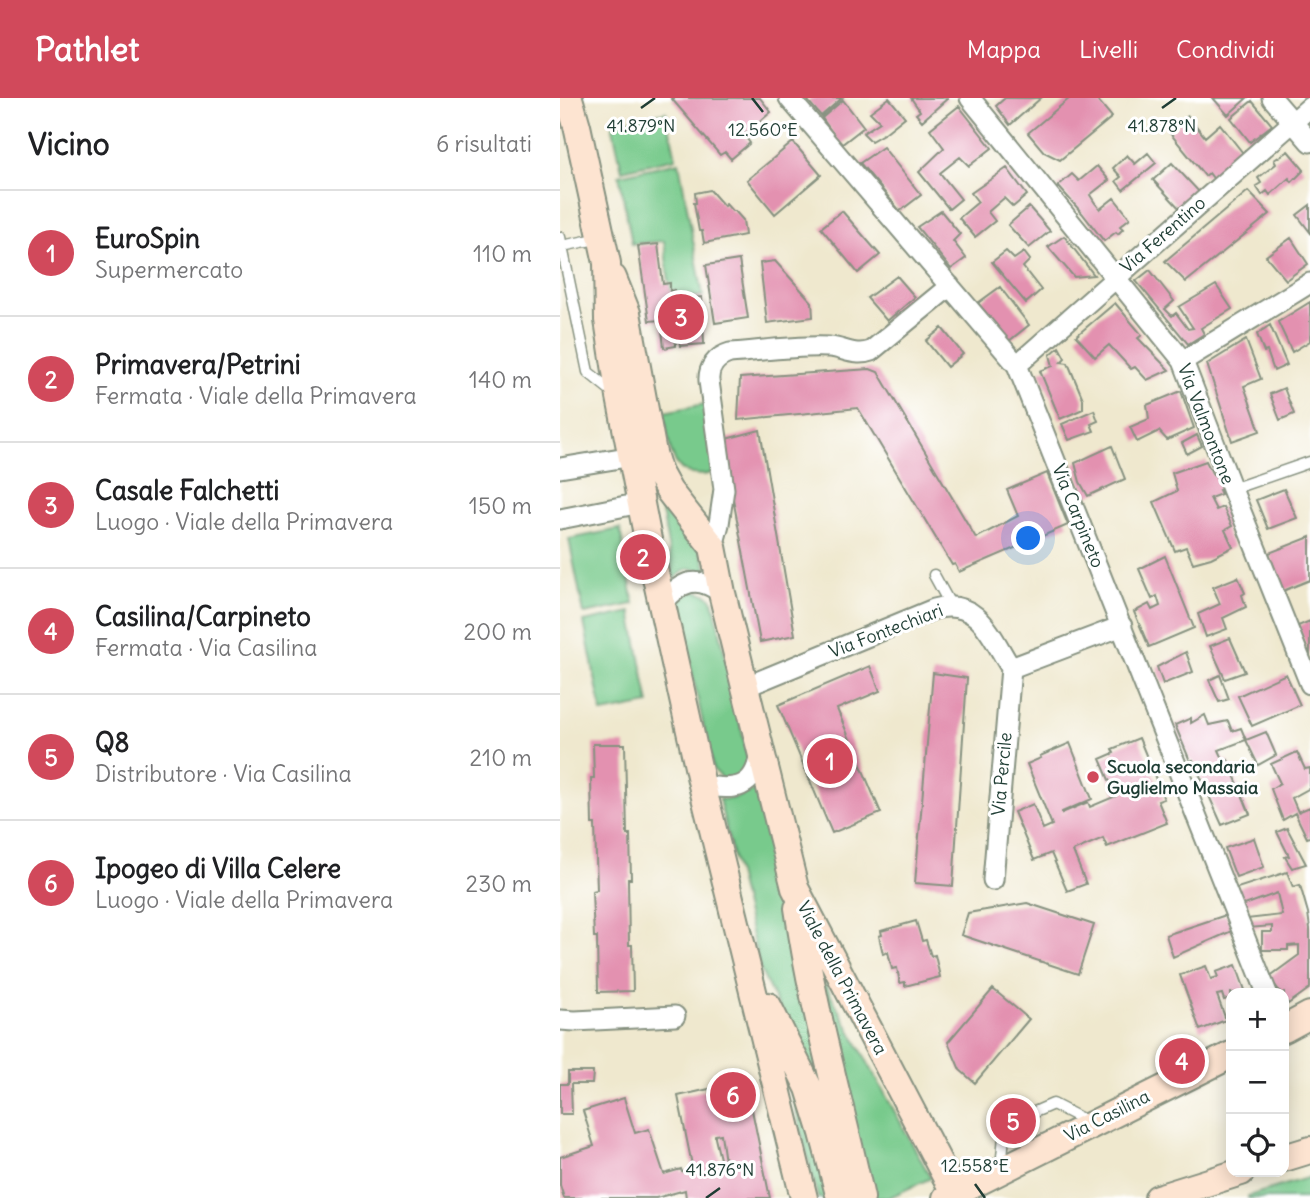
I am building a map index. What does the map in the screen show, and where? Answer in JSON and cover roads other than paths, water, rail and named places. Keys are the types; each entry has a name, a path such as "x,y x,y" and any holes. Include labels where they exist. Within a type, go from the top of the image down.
{"main road":[{"name":"Viale della Primavera","path":"569,98 578,126"},
{"name":"Viale della Primavera","path":"575,98 578,126 604,251 608,320 620,397 642,455 659,473 669,491 713,547 795,888 950,1196"},
{"name":"Viale della Primavera","path":"604,251 627,313 642,455 641,503 702,785 804,1198"},
{"path":"795,888 816,1007 861,1198"},
{"path":"747,963 809,1088 840,1198"},
{"path":"1289,1026 1310,1015"},
{"name":"Via Casilina","path":"950,1196 1226,1057"},
{"path":"1289,1156 1310,1150"},
{"path":"1158,1198 1226,1177"}],"street":[{"name":"Via Carpineto","path":"789,98 1017,365 1265,988"},
{"name":"Via Valmontone","path":"970,98 1183,361 1310,684"},
{"path":"1272,98 1310,142"},
{"name":"Via Ferentino","path":"1017,365 1310,107"},
{"path":"1183,361 1310,283"},
{"path":"713,547 724,489 708,375 714,363 730,353 810,347 829,347 853,354 866,354 950,286"},
{"path":"560,468 642,455"},
{"path":"560,519 641,503"},
{"path":"663,603 676,589 691,582 708,583 722,593"},
{"name":"Via Fontechiari","path":"745,687 934,609 951,606 970,611 979,618 1011,668"},
{"path":"1011,668 1122,626"},
{"name":"Via Percile","path":"993,880 1011,668"},
{"path":"702,785 728,789 743,785 757,771 761,751"},
{"path":"560,1020 675,1016"}],"lane":[{"path":"604,251 561,242 588,372 620,397"},
{"path":"1232,489 1310,462"},
{"path":"934,575 951,606"},
{"path":"1023,1117 1053,1104 1092,1124"},
{"path":"1001,1170 1005,1126"}],"place":[{"name":"Casale Falchetti","path":"681,317"},
{"name":"Primavera/Petrini","path":"643,557"},
{"name":"EuroSpin","path":"830,761"},
{"name":"Scuola secondaria Guglielmo Massaia","path":"1093,777"},
{"name":"Casilina/Carpineto","path":"1182,1061"},
{"name":"Ipogeo di Villa Celere","path":"733,1095"},
{"name":"Q8","path":"1013,1121"}]}
